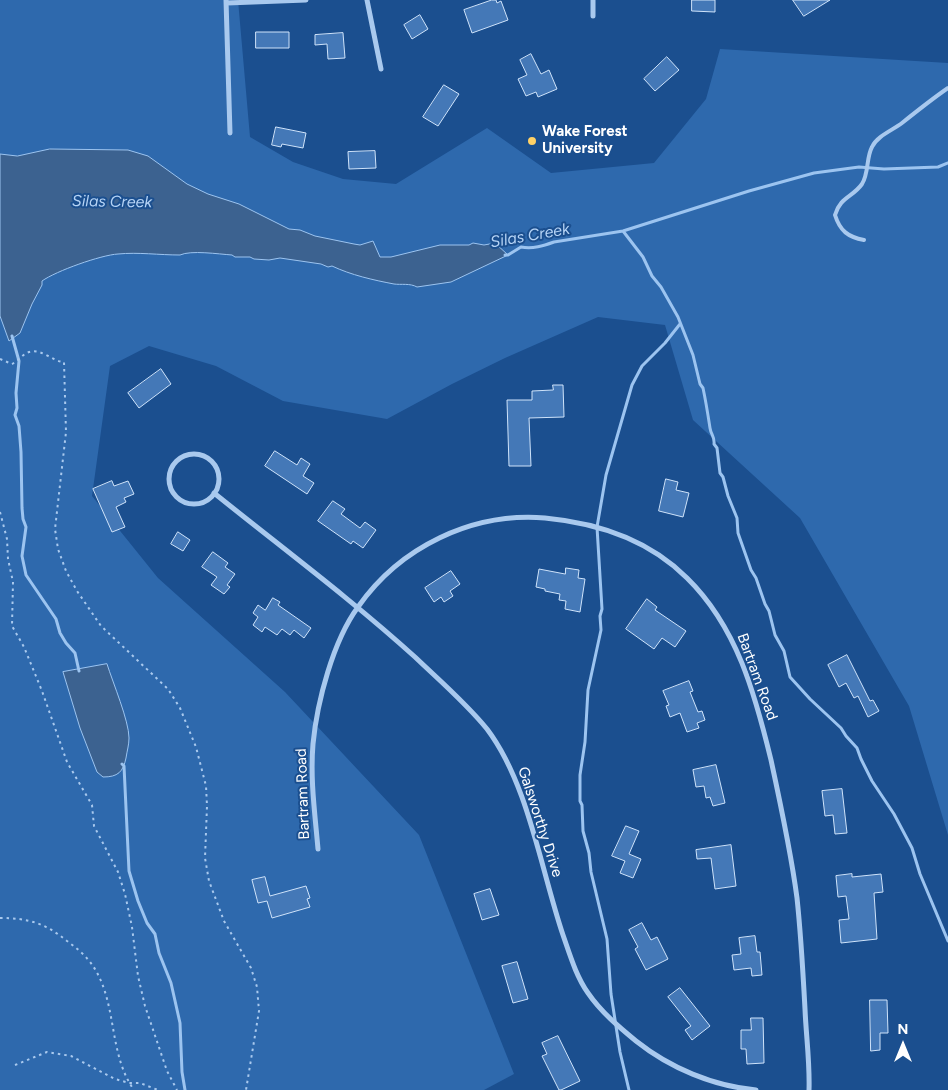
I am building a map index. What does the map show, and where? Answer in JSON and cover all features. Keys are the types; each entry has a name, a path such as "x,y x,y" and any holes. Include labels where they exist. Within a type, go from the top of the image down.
{"street":[{"path":"230,133 226,2 306,0"},
{"path":"367,0 381,69"},
{"path":"593,0 593,16"},
{"path":"190,454 207,458 215,466 218,477 214,493 202,502 187,503 180,500 170,489 169,482 172,467 176,461 190,454"},
{"name":"Galsworthy Drive","path":"214,493 385,631 467,707 496,742 513,776 526,811 557,918 572,962 582,983 601,1009 621,1029 665,1062 717,1083 756,1090"},
{"name":"Bartram Road","path":"318,849 312,768 316,725 323,692 336,652 357,608 377,584 413,552 429,542 470,526 510,518 533,517 578,522 622,534 669,562 687,578 717,615 733,642 752,689 780,797 797,898 809,1090"}],"lane":[{"path":"864,240 853,238 842,231 835,215 837,207 843,199 862,184 872,146 878,139 948,88"}],"path":[{"path":"0,358 12,364 29,352 48,354 57,362 64,362 66,432 55,529 58,549 66,571 77,591 101,626 168,689 180,708 196,747 206,786 205,858 210,881 224,921 251,968 258,987 259,1011 246,1090"},
{"path":"0,512 7,539 8,559 13,582 12,626 24,647 42,690 68,762 92,805 94,826 118,872 132,927 138,976 145,1006 167,1071 176,1090"},
{"path":"0,918 38,922 62,937 83,954 96,971 107,999 120,1060 129,1083 134,1090"},
{"path":"15,1065 47,1052 64,1054 85,1062 114,1079 129,1083 140,1083 158,1090"}],"shaded area":[{"path":"0,0 238,0 250,137 293,162 343,179 396,184 487,128 551,173 654,163 706,99 720,49 948,63 948,835 909,706 800,518 693,420 665,325 598,317 505,358 387,419 283,401 216,366 149,346 110,366 92,496 158,578 285,692 419,835 514,1074 484,1090 0,1090"}],"water":[{"path":"50,149 128,150 148,156 187,184 208,194 239,204 289,229 360,245 373,241 380,257 391,257 440,245 469,245 473,243 484,245 495,243 508,255 451,282 417,287 370,279 332,266 328,267 321,264 280,258 269,260 198,253 180,255 133,253 110,255 68,268 42,281 42,285 20,333 9,341 0,316 0,154 17,156"},
{"path":"107,664 124,712 129,741 125,763 119,773 103,777 97,772 80,728 63,672"}],"building":[{"path":"496,0 497,3 501,1 508,20 472,33 464,10"},
{"path":"692,0 715,0 715,12 692,11"},
{"path":"793,0 830,0 804,16"},
{"path":"420,15 428,29 412,39 404,25"},
{"path":"256,32 289,32 289,48 256,48"},
{"path":"343,33 345,58 328,59 327,44 315,45 315,35"},
{"path":"531,54 541,74 549,70 557,89 538,97 536,92 526,96 518,79 527,75 520,60"},
{"path":"667,57 679,70 655,91 644,79"},
{"path":"444,85 459,94 438,126 423,117"},
{"path":"276,127 306,133 303,148 282,144 281,147 272,145"},
{"path":"375,151 376,168 349,169 348,152"},
{"path":"161,369 171,384 139,408 128,393"},
{"path":"553,385 563,385 564,417 529,418 531,466 509,466 507,400 532,400 532,391 553,390"},
{"path":"275,451 297,465 301,458 310,464 303,476 314,483 307,494 265,466"},
{"path":"666,479 678,482 676,490 689,493 683,517 659,511"},
{"path":"112,481 114,486 128,481 134,494 124,498 126,502 116,507 125,527 112,532 93,489"},
{"path":"333,501 345,509 341,514 360,528 365,522 376,530 363,548 353,541 351,544 318,521"},
{"path":"178,532 190,540 183,551 171,544"},
{"path":"213,552 228,563 225,567 235,574 227,585 230,587 224,594 211,585 217,577 202,567"},
{"path":"566,568 579,570 578,578 585,579 580,612 565,609 566,601 559,600 560,594 536,587 539,569 565,574"},
{"path":"451,571 460,584 450,591 453,596 444,602 441,597 434,602 425,588"},
{"path":"273,598 280,602 278,605 311,628 304,638 294,630 290,635 282,629 277,635 265,627 262,632 253,625 258,617 253,613 258,605 265,610"},
{"path":"647,599 657,607 655,610 686,631 675,647 662,638 654,649 626,629"},
{"path":"847,655 870,701 873,700 879,711 868,717 858,696 854,698 846,683 839,687 828,665"},
{"path":"689,681 693,691 690,692 698,712 702,711 705,720 697,723 699,728 687,732 680,713 670,717 666,706 669,705 663,691"},
{"path":"716,765 725,803 713,806 710,797 706,798 704,786 696,787 693,770"},
{"path":"842,789 847,833 835,834 833,815 825,816 822,791"},
{"path":"626,826 639,831 629,854 641,859 633,878 620,873 625,861 612,856"},
{"path":"731,845 736,886 715,889 711,858 697,859 696,850"},
{"path":"852,874 852,877 881,874 883,892 874,893 877,939 841,943 839,920 849,919 846,896 838,897 836,876"},
{"path":"265,877 270,896 306,886 310,898 307,899 310,907 272,918 267,901 258,903 252,880"},
{"path":"490,889 499,915 482,920 474,894"},
{"path":"642,923 651,940 657,937 668,959 646,970 635,949 638,947 629,930"},
{"path":"755,936 757,952 760,952 762,975 752,976 751,968 734,970 732,955 741,954 739,938"},
{"path":"517,962 528,999 513,1003 502,966"},
{"path":"680,988 710,1026 692,1040 685,1030 691,1026 668,997"},
{"path":"870,1000 887,1000 888,1033 880,1033 880,1050 871,1051"},
{"path":"751,1018 763,1018 764,1063 747,1064 746,1049 741,1049 741,1030 751,1030"},
{"path":"558,1036 580,1081 561,1090 559,1090 542,1056 547,1054 542,1043"}],"waterway":[{"name":"Silas Creek","path":"505,255 521,247 538,247 554,242 623,231 749,191 814,173 859,167 884,169 938,167 948,163"},
{"path":"623,231 643,257 652,276 661,287 678,317 693,355 700,384 703,388 714,444 717,448 720,473 737,518 738,533 751,570 769,611 775,635 784,651 790,677 841,728 857,748 872,781 894,814 912,848 920,874 948,941"},
{"path":"629,1090 620,1052 611,994 607,939 583,831 580,775 585,742 588,690 601,630 600,616 602,609 597,527 606,475 632,385 642,366 665,343 680,324"},
{"path":"12,336 19,361 15,415 19,426 22,508 26,527 22,556 26,575 56,619 60,633 66,643 75,653 79,671"},
{"path":"122,764 124,766 129,871 147,923 155,934 159,953 171,983 180,1023 182,1072 185,1090"}],"place":[{"name":"Wake Forest University","path":"532,141"}]}
